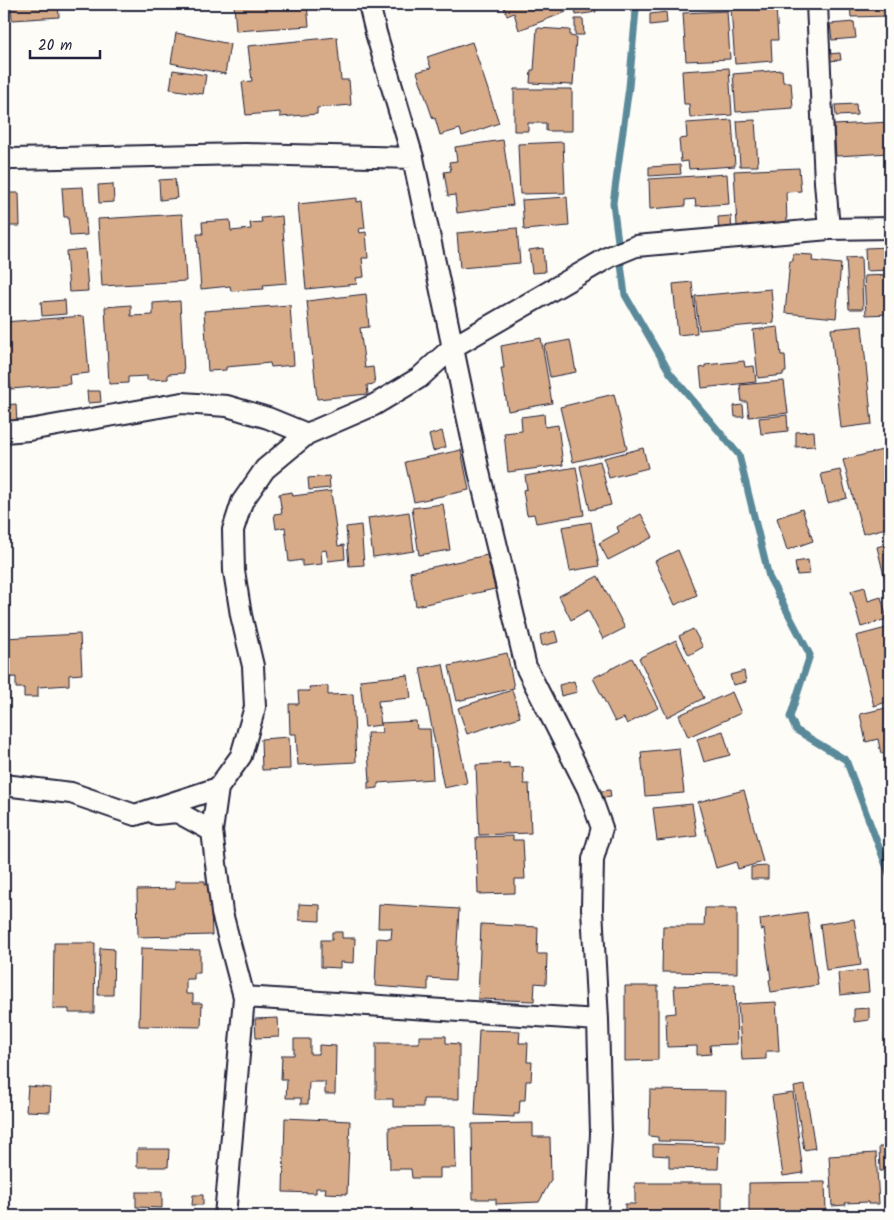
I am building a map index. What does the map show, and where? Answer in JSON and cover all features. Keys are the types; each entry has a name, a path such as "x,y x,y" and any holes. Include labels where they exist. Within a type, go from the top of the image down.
{"street":[{"path":"369,4 413,158 479,472 526,667 588,789 602,828 593,859 592,909 598,1020 601,1134 597,1216"},
{"path":"817,4 829,229"},
{"path":"4,157 13,159 245,154 413,158"},
{"path":"225,1216 244,997 222,913 212,831 218,788 241,756 255,707 253,666 240,615 234,571 233,530 242,502 265,469 307,434 374,405 419,378 453,347 609,257 636,246 829,229 890,228"},
{"path":"4,432 29,430 182,403 227,406 268,418 307,434"},
{"path":"4,785 71,793 135,815 177,812 212,831"},
{"path":"135,815 218,788"},
{"path":"244,997 598,1020"}],"building":[{"path":"11,4 58,4 59,17 12,20"},
{"path":"234,4 307,4 309,26 236,31"},
{"path":"503,4 563,4 566,12 519,30 514,13 507,16"},
{"path":"574,4 595,4 596,12 576,15"},
{"path":"850,4 890,4 890,16 851,17"},
{"path":"776,6 778,40 771,40 772,61 735,64 731,8"},
{"path":"727,11 730,59 686,61 683,13"},
{"path":"666,12 667,23 650,25 650,14"},
{"path":"575,19 583,19 584,35 575,35"},
{"path":"854,22 856,38 832,40 830,24"},
{"path":"887,25 890,25 890,70 888,70"},
{"path":"537,28 570,30 570,36 576,37 573,85 530,83 531,70 534,70"},
{"path":"176,33 230,44 225,74 171,63"},
{"path":"337,37 341,80 349,80 351,105 317,108 317,114 280,117 280,112 246,115 242,82 252,81 248,46"},
{"path":"472,42 499,123 462,136 460,129 440,135 417,72 431,68 427,57"},
{"path":"840,53 841,60 828,61 828,54"},
{"path":"729,68 732,115 690,118 689,104 684,104 682,71"},
{"path":"173,70 206,75 203,94 170,89"},
{"path":"782,70 783,82 791,82 793,108 736,112 733,74"},
{"path":"514,89 572,89 572,131 546,131 546,123 528,123 528,131 514,131"},
{"path":"856,104 857,115 836,116 835,105"},
{"path":"732,120 735,166 689,169 688,161 681,162 679,139 687,138 686,123"},
{"path":"755,120 758,166 740,166 737,121"},
{"path":"890,122 890,153 836,156 834,125"},
{"path":"503,140 513,205 457,213 455,195 448,196 444,172 451,171 449,162 457,161 455,147"},
{"path":"563,142 565,193 520,194 518,144"},
{"path":"680,165 681,174 649,176 649,167"},
{"path":"799,168 801,191 786,192 787,224 737,226 734,171"},
{"path":"727,174 729,204 696,206 695,199 685,200 685,206 650,209 649,179"},
{"path":"175,179 177,198 160,200 159,180"},
{"path":"113,184 114,202 99,203 98,185"},
{"path":"83,187 87,235 70,236 68,217 64,217 62,188"},
{"path":"4,193 19,193 20,226 4,226"},
{"path":"567,197 569,226 524,230 522,200"},
{"path":"357,198 357,202 362,201 365,228 359,229 360,233 366,232 368,258 362,258 364,277 356,278 357,284 306,289 298,204"},
{"path":"182,214 186,281 102,286 98,219"},
{"path":"282,216 287,283 263,285 264,289 231,291 230,286 201,289 197,234 203,234 202,222 230,220 231,231 251,229 250,223 262,222 261,218"},
{"path":"731,216 732,235 719,236 718,217"},
{"path":"517,228 520,263 460,268 457,233"},
{"path":"890,247 890,270 866,271 865,248"},
{"path":"543,248 545,272 532,273 529,250"},
{"path":"85,249 88,291 69,292 66,251"},
{"path":"793,254 813,255 812,261 841,264 836,318 785,313 790,261 793,261"},
{"path":"861,257 863,309 849,309 846,258"},
{"path":"890,275 890,314 866,315 864,276"},
{"path":"692,282 697,333 678,335 673,284"},
{"path":"771,289 774,323 699,330 695,296"},
{"path":"366,294 369,327 360,328 365,368 373,367 375,384 367,385 368,394 317,399 307,301"},
{"path":"65,300 66,314 42,316 41,302"},
{"path":"180,301 184,373 168,374 168,379 147,380 147,376 128,377 128,383 109,384 105,307 131,305 131,316 153,315 153,303"},
{"path":"290,305 294,365 271,367 270,363 226,367 226,370 208,371 204,311"},
{"path":"84,316 89,373 69,375 70,384 11,389 10,380 4,380 4,322"},
{"path":"862,326 872,424 841,428 831,329"},
{"path":"778,327 781,355 785,355 786,372 783,372 783,375 758,378 753,330"},
{"path":"541,338 552,403 508,411 501,368 504,368 501,346"},
{"path":"570,340 576,372 550,377 544,345"},
{"path":"744,361 745,367 754,366 756,382 702,388 700,368 705,367 705,365"},
{"path":"784,381 788,413 749,417 747,402 742,402 740,385"},
{"path":"87,391 100,391 101,402 88,403"},
{"path":"614,394 627,449 573,462 560,407"},
{"path":"16,404 17,424 4,424 4,405"},
{"path":"743,405 744,417 735,417 734,406"},
{"path":"544,414 545,427 558,425 563,465 508,472 504,433 522,431 521,417"},
{"path":"787,415 788,431 761,434 759,418"},
{"path":"442,431 446,447 433,451 429,435"},
{"path":"814,431 815,446 796,447 796,432"},
{"path":"643,448 648,468 609,478 604,458"},
{"path":"890,448 890,527 863,534 843,460"},
{"path":"461,450 469,490 414,502 405,462"},
{"path":"600,461 611,505 590,510 580,466"},
{"path":"576,467 584,515 536,523 534,514 527,515 523,490 527,489 525,476"},
{"path":"840,470 847,498 828,503 821,474"},
{"path":"329,476 330,488 309,490 308,478"},
{"path":"331,491 338,546 344,545 345,559 328,561 326,550 321,551 322,564 302,566 302,560 289,562 285,527 276,529 274,514 282,513 279,494 292,492 293,496"},
{"path":"443,504 450,550 419,555 412,508"},
{"path":"802,509 813,541 787,550 777,518"},
{"path":"409,512 414,551 373,557 368,518"},
{"path":"641,514 653,537 608,560 599,543 619,532 617,527"},
{"path":"591,522 599,566 570,571 562,527"},
{"path":"361,525 364,565 349,566 346,527"},
{"path":"890,543 890,600 877,547"},
{"path":"678,550 697,595 675,605 655,561"},
{"path":"487,555 495,589 416,606 410,572"},
{"path":"808,560 810,574 797,575 795,562"},
{"path":"598,576 625,628 603,639 588,610 571,620 559,596"},
{"path":"865,587 868,601 881,597 887,619 861,627 851,591"},
{"path":"890,627 890,701 874,706 856,636"},
{"path":"693,629 703,647 689,655 679,636"},
{"path":"555,631 558,642 542,646 540,635"},
{"path":"80,634 82,674 69,675 69,685 38,687 38,697 24,697 24,688 16,688 16,677 4,678 4,638"},
{"path":"676,640 704,698 667,717 639,658"},
{"path":"507,653 514,688 457,701 449,666"},
{"path":"632,658 658,708 627,724 624,718 615,722 593,678"},
{"path":"443,664 467,783 444,788 420,668"},
{"path":"744,671 746,682 733,685 730,675"},
{"path":"408,675 411,698 378,701 381,725 365,727 360,680"},
{"path":"574,681 577,692 561,696 559,685"},
{"path":"328,686 328,695 353,694 356,762 298,765 296,734 290,734 289,704 299,704 298,691 310,691 309,687"},
{"path":"512,690 520,717 467,734 458,708"},
{"path":"732,692 741,713 688,737 679,715"},
{"path":"890,707 890,752 881,754 878,739 866,742 860,714"},
{"path":"416,721 417,729 430,729 433,779 378,783 378,788 368,789 368,782 370,782 367,733 382,733 381,723"},
{"path":"723,731 730,755 704,762 697,739"},
{"path":"289,737 290,769 262,770 261,739"},
{"path":"679,748 684,793 645,796 641,752"},
{"path":"509,763 509,768 523,767 524,784 529,784 531,833 479,835 476,765"},
{"path":"610,790 611,797 595,799 594,792"},
{"path":"744,790 763,862 738,869 736,862 716,868 698,802"},
{"path":"692,804 697,836 657,841 653,808"},
{"path":"513,836 513,840 523,840 525,879 515,879 515,893 478,894 476,837"},
{"path":"768,866 768,879 751,879 751,867"},
{"path":"175,881 205,881 205,884 210,884 212,935 138,937 137,890 175,889"},
{"path":"299,904 320,905 320,921 299,920"},
{"path":"379,904 459,909 455,980 428,978 428,990 375,986 377,938 391,939 392,928 378,928"},
{"path":"705,908 737,908 737,973 662,972 663,926 704,926"},
{"path":"807,912 818,985 771,992 764,929 761,930 760,919"},
{"path":"854,919 861,965 826,970 820,924"},
{"path":"481,924 538,927 537,954 547,954 546,984 535,983 534,1001 478,999"},
{"path":"332,932 342,932 342,938 355,938 354,963 340,962 340,968 321,967 321,940 332,940"},
{"path":"54,943 95,943 94,1013 69,1013 69,1009 53,1009"},
{"path":"100,948 114,949 113,995 98,995"},
{"path":"141,948 200,950 200,973 194,973 194,979 186,979 186,994 193,994 193,1003 202,1003 201,1027 139,1026"},
{"path":"867,970 869,992 840,995 838,973"},
{"path":"735,984 737,1044 710,1045 711,1054 697,1055 697,1046 667,1047 666,1014 676,1013 674,986"},
{"path":"625,986 658,986 658,1060 625,1061"},
{"path":"776,1002 779,1051 766,1051 766,1059 742,1060 738,1004"},
{"path":"869,1008 869,1020 854,1022 854,1009"},
{"path":"278,1018 279,1037 256,1038 255,1019"},
{"path":"479,1030 520,1031 519,1043 528,1043 527,1062 532,1062 531,1081 526,1081 525,1100 520,1100 519,1114 514,1114 514,1117 475,1115"},
{"path":"419,1036 446,1036 446,1043 459,1044 459,1099 423,1099 423,1107 393,1107 393,1099 376,1099 376,1043 419,1043"},
{"path":"294,1039 310,1039 310,1054 319,1054 319,1045 336,1046 335,1094 325,1094 325,1082 309,1082 308,1104 301,1104 301,1098 286,1098 287,1080 281,1080 282,1055 294,1055"},
{"path":"805,1085 815,1148 804,1150 794,1087"},
{"path":"28,1086 51,1088 50,1112 26,1111"},
{"path":"650,1090 726,1091 725,1142 658,1141 658,1137 649,1136"},
{"path":"793,1093 803,1173 783,1176 772,1096"},
{"path":"285,1118 350,1121 347,1194 325,1193 326,1188 316,1188 316,1193 283,1192"},
{"path":"533,1123 533,1137 550,1137 551,1180 539,1202 496,1204 496,1199 473,1199 472,1124"},
{"path":"455,1126 456,1168 440,1168 440,1178 412,1178 411,1169 390,1169 389,1127"},
{"path":"653,1144 719,1146 718,1169 669,1168 669,1156 653,1155"},
{"path":"879,1147 890,1147 890,1170 880,1171"},
{"path":"137,1149 169,1149 168,1167 137,1167"},
{"path":"876,1153 879,1204 868,1204 868,1202 845,1203 846,1205 832,1206 829,1156"},
{"path":"825,1182 826,1212 749,1212 749,1183"},
{"path":"635,1183 722,1183 722,1216 625,1216 625,1204 635,1204"},
{"path":"136,1192 162,1192 162,1208 136,1207"},
{"path":"193,1195 203,1195 203,1205 192,1205"}],"waterway":[{"path":"633,4 636,10 629,87 613,203 625,295 670,373 739,455 769,577 810,655 790,717 796,730 846,760 890,876"}]}
